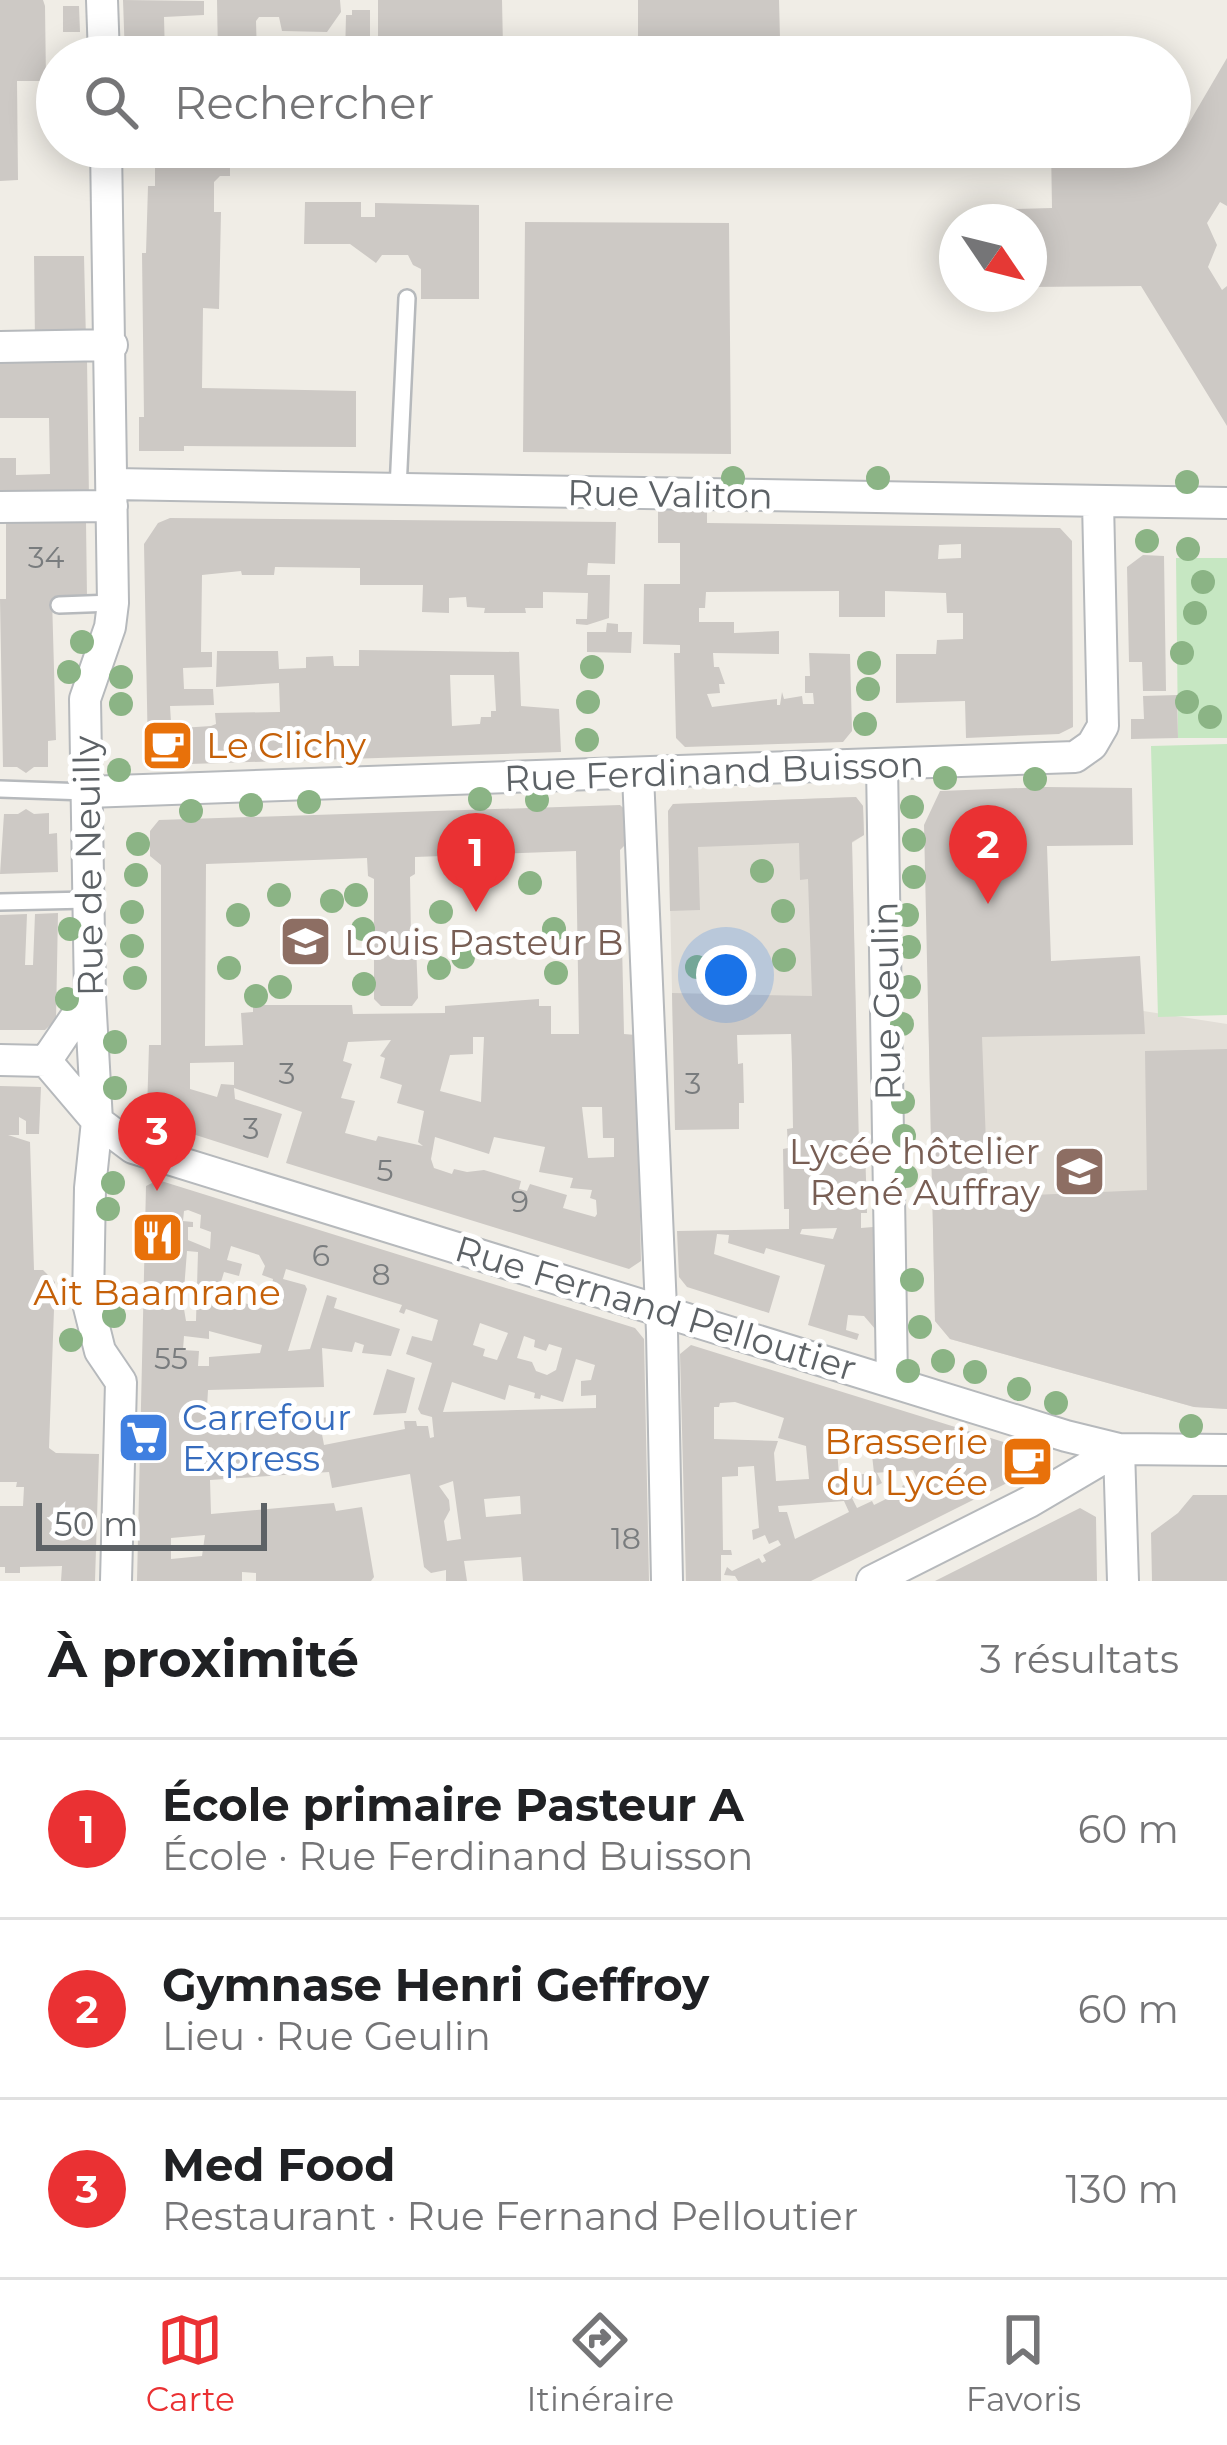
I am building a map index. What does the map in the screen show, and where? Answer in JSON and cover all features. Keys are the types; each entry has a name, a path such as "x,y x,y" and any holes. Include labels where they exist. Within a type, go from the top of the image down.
{"street":[{"path":"102,0 103,36"},
{"name":"Rue de Neuilly","path":"107,168 113,603 110,628 85,699 97,1120 90,1188 88,1303 100,1351 121,1382 116,1581"},
{"path":"0,347 112,345"},
{"name":"Rue Valiton","path":"0,507 113,495 398,489 1227,502"},
{"name":"Rue Ferdinand Buisson","path":"87,791 1075,757 1092,745 1102,726 1098,502"},
{"name":"Rue Geulin","path":"882,765 892,1381"},
{"path":"638,775 661,1308 667,1581"},
{"path":"0,1060 46,1060 90,996"},
{"name":"Rue Fernand Pelloutier","path":"46,1060 97,1120 133,1148 1066,1436 1119,1449 1227,1450"},
{"path":"1066,1436 1075,1458 1070,1479"},
{"path":"872,1581 1119,1449 1123,1581"}],"lane":[{"path":"398,489 407,298"},
{"path":"59,604 113,603"},
{"path":"0,789 87,791"},
{"path":"0,902 88,900"}],"shaded area":[{"path":"856,797 863,806 864,835 852,843 856,1034 673,1034 668,811 673,804"},
{"name":"Lycée hôtelier René Auffray","path":"1053,997 1227,1024 1227,1409 1194,1407 950,1339 935,1321 928,999"}],"green space":[{"path":"1176,558 1227,558 1227,738 1178,738"},
{"path":"1227,744 1227,1015 1158,1017 1151,746"}],"building":[{"path":"0,0 43,0 45,36 36,36 36,81 17,81 18,180 0,181"},
{"path":"123,0 204,1 204,15 164,17 164,36 124,36"},
{"path":"217,0 340,0 341,12 327,32 282,31 279,17 259,17 256,36 218,36"},
{"path":"378,0 502,0 503,36 378,36"},
{"path":"638,0 779,0 780,36 638,36"},
{"path":"63,6 79,6 80,32 63,32"},
{"path":"352,10 370,10 370,36 346,36 346,15 352,15"},
{"path":"1227,58 1227,206 1220,202 1207,223 1217,245 1208,267 1222,290 1227,286 1227,426 1141,286 1047,287 1051,168 1191,168 1191,119"},
{"path":"155,168 230,168 230,176 214,182 214,212 221,212 219,309 203,308 202,388 356,391 356,447 184,446 184,451 139,451 139,417 144,417 142,253 146,253 148,186 155,186"},
{"path":"305,202 361,202 361,217 375,217 375,203 479,205 479,299 421,299 421,269 408,255 382,255 376,263 350,244 304,244"},
{"path":"525,222 729,223 731,454 523,452"},
{"path":"34,256 84,256 86,341 35,342"},
{"path":"87,359 89,499 0,498 0,458 16,458 16,475 50,474 49,418 0,418 0,360"},
{"path":"658,509 707,510 707,523 1060,528 1072,541 1073,727 1059,734 966,738 965,701 896,703 896,654 936,654 937,640 963,639 963,613 947,613 946,593 885,591 885,617 839,617 839,591 706,592 699,622 734,622 734,633 779,631 779,654 713,653 714,667 719,667 725,684 719,684 720,693 707,694 712,707 777,699 780,705 782,692 784,699 802,696 803,704 814,704 813,693 805,693 809,653 850,654 852,731 843,742 685,747 676,738 674,653 680,653 680,645 643,644 644,584 680,584 680,543 658,543","holes":["961,544 961,558 938,559 939,545"]},
{"path":"170,518 616,522 615,564 588,563 587,575 610,575 609,618 587,625 576,624 576,619 587,619 588,593 543,592 543,608 525,608 526,613 484,613 485,608 467,607 466,597 449,598 449,613 422,612 423,585 360,585 360,568 275,567 274,575 242,575 241,571 202,575 201,652 212,652 212,667 183,668 184,689 213,689 214,705 170,706 171,722 180,721 181,728 216,724 215,713 280,712 279,683 216,687 217,651 278,651 279,669 306,668 306,657 333,656 334,666 359,666 359,650 519,652 521,706 559,709 561,752 159,765 148,756 144,544 158,523","holes":["450,675 494,675 496,711 491,711 491,717 481,717 480,724 452,726"]},
{"path":"86,521 87,598 52,598 56,740 48,741 48,767 34,767 26,773 3,767 0,599 6,599 6,523"},
{"path":"1143,555 1164,556 1166,691 1143,691 1142,662 1129,662 1127,567"},
{"path":"607,623 618,624 618,632 632,632 631,653 587,652 587,632 606,632"},
{"path":"1177,695 1178,738 1131,739 1131,719 1144,719 1143,696"},
{"name":"Lycée hôtelier René Auffray","path":"1132,788 1133,845 1047,846 1051,961 1140,956 1145,1034 982,1037 988,1197 1147,1190 1145,1051 1227,1049 1227,1409 1194,1407 950,1339 935,1321 924,825 940,791"},
{"path":"856,797 863,806 864,835 852,842 859,1146 865,1146 867,1213 861,1213 861,1228 873,1227 876,1330 864,1316 848,1315 846,1330 859,1334 857,1340 808,1325 825,1265 766,1248 764,1254 728,1243 729,1235 717,1234 714,1254 780,1276 769,1313 687,1287 679,1277 677,1231 789,1229 783,1149 788,1148 787,1129 793,1128 792,1064 791,1034 737,1035 744,1103 739,1103 739,1129 675,1130 672,993 812,996 808,879 800,880 799,843 698,847 700,910 670,911 668,811 673,804","holes":["837,1228 833,1239 800,1234 802,1229"]},
{"path":"620,805 631,815 631,839 620,850 624,1034 636,1035 641,1261 629,1269 286,1163 302,1112 234,1088 235,1099 282,1114 268,1158 155,1122 147,1112 149,1045 161,1045 161,865 150,856 150,831 159,820","holes":["576,851 579,1034 551,1034 551,1006 539,1006 539,999 445,1006 445,1013 353,1014 352,1005 253,1005 253,1012 241,1013 243,1045 205,1046 206,864 367,858 368,876 374,879 374,999 381,1006 412,1006 418,998 416,943 411,938 410,877 415,874 415,857","473,1037 484,1037 481,1102 440,1091 450,1055 473,1054","391,1040 380,1056 385,1058 380,1078 402,1085 397,1103 424,1111 418,1142 423,1146 345,1133 355,1101 341,1098 352,1064 343,1061 348,1042","234,1062 234,1085 221,1084 217,1097 190,1089 190,1063","582,1107 602,1107 603,1138 614,1138 614,1157 588,1158","435,1137 489,1154 494,1137 545,1147 539,1172 573,1178 570,1188 592,1190 597,1214 563,1208 567,1195 530,1184 527,1191 519,1189 521,1181 484,1170 454,1169 452,1174 434,1168"]},
{"path":"26,809 49,813 49,834 57,833 58,872 0,874 4,814"},
{"path":"58,913 56,1020 45,1030 0,1030 0,915 27,914 25,965 33,965 35,914"},
{"path":"0,1086 41,1087 39,1134 26,1134 26,1121 19,1117 19,1135 8,1135 30,1142 34,1270 43,1270 55,1282 49,1448 56,1453 99,1454 95,1581 61,1581 62,1566 20,1567 20,1573 5,1573 5,1567 0,1567 0,1506 23,1506 24,1487 0,1482"},
{"path":"158,1180 635,1328 644,1339 649,1581 523,1581 521,1557 464,1561 467,1581 446,1581 446,1570 431,1573 424,1567 410,1474 332,1488 329,1472 210,1480 211,1514 334,1503 336,1511 362,1507 371,1581 256,1581 256,1573 242,1572 242,1581 137,1581 146,1186","holes":["184,1211 201,1215 200,1228 211,1232 210,1249 188,1240 193,1222 183,1221","231,1246 259,1255 265,1266 262,1275 273,1279 268,1310 217,1295 224,1272 239,1276 242,1264 227,1260","187,1251 198,1252 196,1321 186,1321","286,1269 402,1305 399,1312 404,1314 406,1309 438,1320 432,1341 412,1336 406,1354 432,1363 418,1409 432,1417 434,1437 430,1438 428,1426 417,1426 416,1421 404,1421 405,1429 324,1445 321,1429 334,1428 333,1417 206,1425 208,1390 324,1387 322,1348 352,1352 355,1342 364,1345 362,1353 391,1356 400,1329 334,1308 337,1298 327,1295 310,1349 288,1351 307,1289 283,1279","480,1323 508,1333 497,1360 483,1356 485,1349 473,1345","209,1331 262,1345 260,1353 209,1357 209,1366 198,1366 199,1351 183,1350 184,1336 209,1339","524,1336 546,1351 549,1344 562,1348 556,1370 547,1375 536,1371 532,1362 517,1358","576,1359 595,1365 591,1380 581,1381 581,1396 596,1395 596,1408 443,1412 452,1382 505,1400 509,1385 535,1393 534,1398 541,1395 563,1402","453,1481 461,1539 447,1541 444,1521 450,1510 439,1486","520,1496 521,1514 486,1517 484,1499","205,1535 202,1556 171,1559 171,1538"]},
{"path":"691,1345 1026,1449 1029,1472 811,1581 738,1581 724,1575 727,1567 732,1571 759,1558 762,1563 766,1561 763,1555 781,1545 778,1540 769,1544 765,1535 753,1540 752,1530 759,1528 754,1466 738,1467 738,1476 722,1477 723,1550 731,1550 732,1555 721,1555 721,1581 686,1581 680,1354","holes":["735,1402 784,1418 778,1438 806,1446 809,1479 776,1481 778,1441 714,1439 714,1407","871,1446 874,1473 913,1470 917,1478 902,1486 904,1490 857,1508 852,1498 882,1483 877,1473 839,1476 837,1449","844,1501 849,1512 795,1539 787,1512 779,1512 778,1506"]},
{"path":"387,1369 415,1378 406,1413 373,1415"},
{"path":"1193,1495 1227,1495 1227,1581 1152,1581 1151,1533"},
{"path":"1080,1508 1096,1517 1097,1581 935,1581"}],"place":[{"name":"Le Clichy","path":"167,745"},
{"name":"Gymnase Henri Geffroy","path":"988,904"},
{"name":"École primaire Pasteur A","path":"476,912"},
{"name":"Louis Pasteur B","path":"305,942"},
{"name":"Lycée hôtelier René Auffray","path":"1079,1172"},
{"name":"Med Food","path":"157,1191"},
{"name":"Ait Baamrane","path":"157,1237"},
{"name":"Carrefour Express","path":"143,1438"},
{"name":"Brasserie du Lycée","path":"1027,1462"}]}
